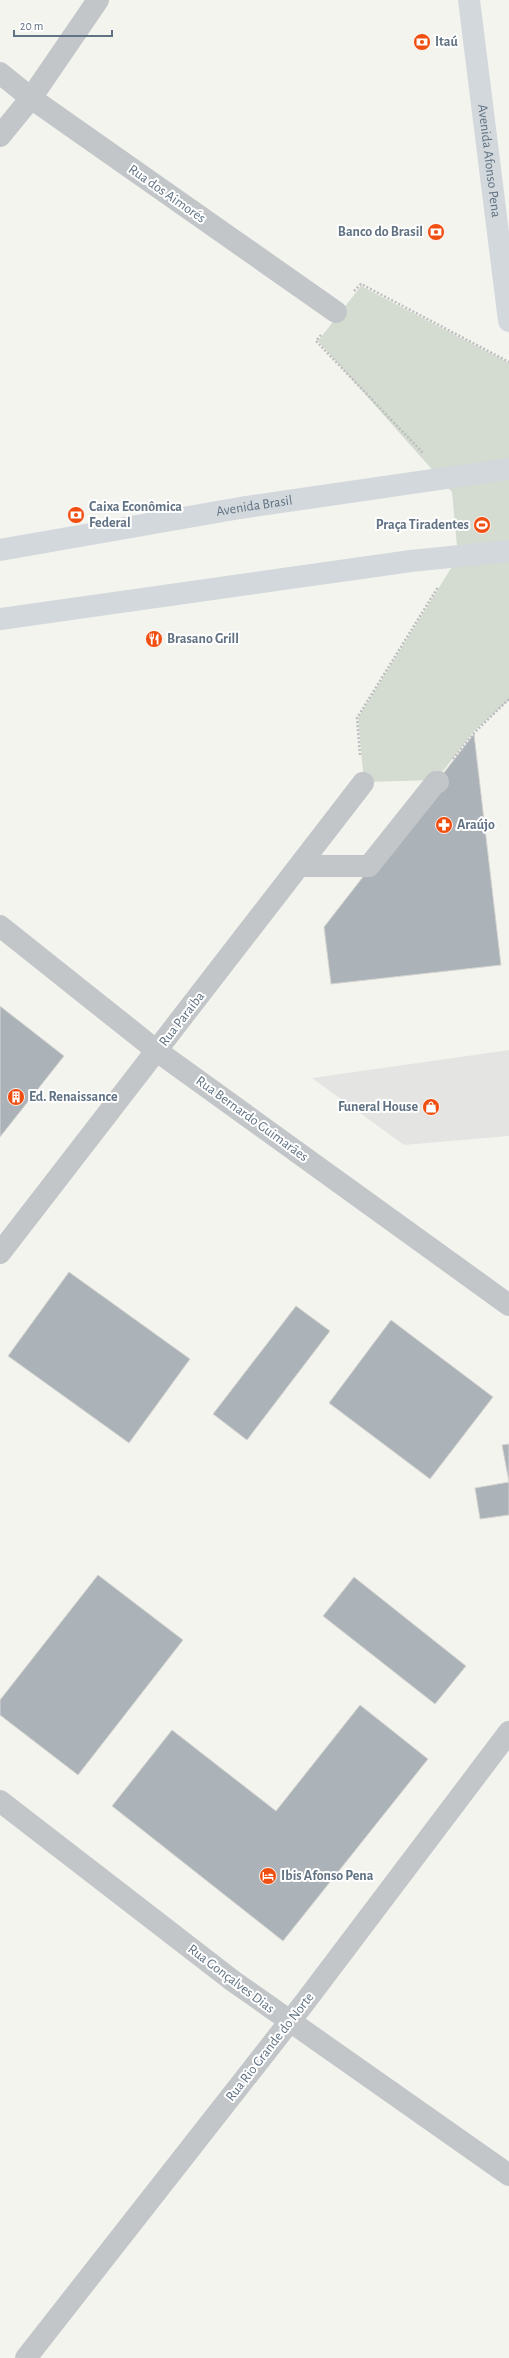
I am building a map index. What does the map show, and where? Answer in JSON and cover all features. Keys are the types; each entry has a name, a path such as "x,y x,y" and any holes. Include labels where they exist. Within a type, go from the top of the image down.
{"main road":[{"name":"Avenida Afonso Pena","path":"470,0 509,321"},
{"name":"Avenida Brasil","path":"0,550 240,508 509,470"},
{"path":"0,619 411,561 509,551"}],"street":[{"path":"0,136 31,98 98,0"},
{"name":"Rua dos Aimorés","path":"0,73 31,98 336,312"},
{"path":"300,866 369,866 437,782"},
{"name":"Rua Paraíba","path":"0,1253 363,783"},
{"name":"Rua Bernardo Guimarães","path":"0,926 157,1051 509,1305"},
{"name":"Rua Rio Grande do Norte","path":"26,2358 306,2002 509,1732"},
{"name":"Rua Gonçalves Dias","path":"0,1801 233,1981 289,2022 509,2175"},
{"path":"233,1981 262,1993 306,2002"}],"path":[{"path":"447,479 316,341 336,312 360,284 509,362"},
{"path":"363,783 357,718 458,556"},
{"path":"437,782 474,733 509,699"}],"shaded area":[{"name":"Praça Tiradentes","path":"361,286 509,363 509,700 473,732 436,780 364,782 358,718 458,557 452,492 318,341"},
{"name":"Funeral House","path":"509,1050 509,1136 404,1145 312,1078"}],"building":[{"name":"Araújo","path":"474,734 501,965 331,984 324,927"},
{"name":"Ed. Renaissance","path":"0,1006 64,1056 0,1137"},
{"path":"69,1272 190,1359 129,1443 8,1356"},
{"path":"296,1306 330,1331 247,1440 213,1414"},
{"path":"391,1320 493,1397 430,1479 329,1403"},
{"path":"509,1444 509,1482 502,1445"},
{"path":"509,1482 509,1515 480,1519 475,1488"},
{"path":"98,1575 183,1640 78,1775 0,1715 0,1700"},
{"path":"354,1577 466,1666 435,1704 323,1616"},
{"name":"Ibis Afonso Pena","path":"360,1705 428,1759 283,1941 112,1806 172,1730 276,1811"}],"place":[{"name":"Itaú","path":"422,42"},
{"name":"Banco do Brasil","path":"436,232"},
{"name":"Caixa Econômica Federal","path":"76,515"},
{"name":"Praça Tiradentes","path":"482,525"},
{"name":"Brasano Grill","path":"154,639"},
{"name":"Araújo","path":"444,825"},
{"name":"Ed. Renaissance","path":"16,1097"},
{"name":"Funeral House","path":"431,1107"},
{"name":"Ibis Afonso Pena","path":"268,1876"}]}
